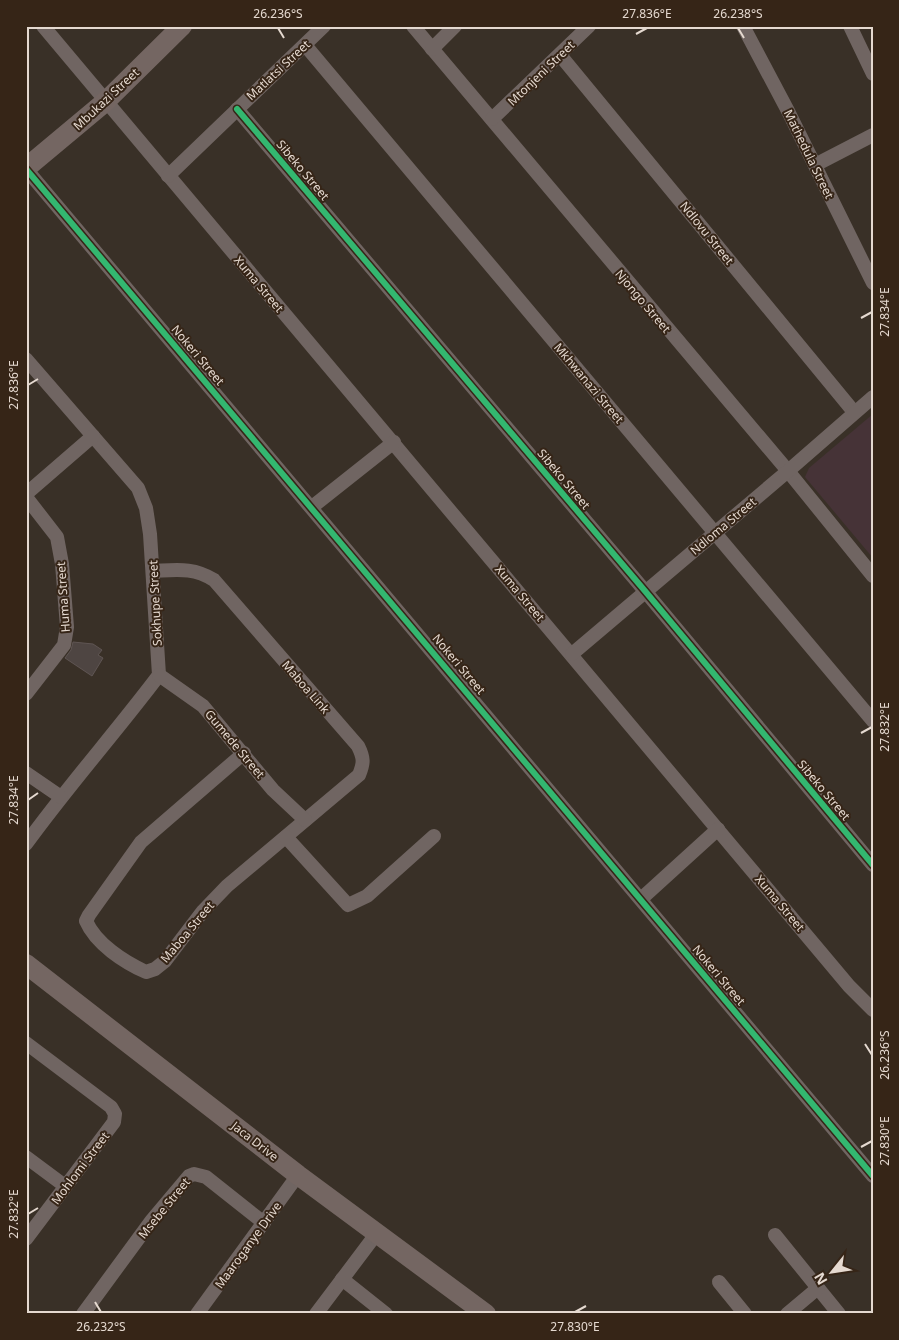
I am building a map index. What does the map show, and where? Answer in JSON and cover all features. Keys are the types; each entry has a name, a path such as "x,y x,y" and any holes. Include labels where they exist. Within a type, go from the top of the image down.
{"street":[{"name":"Xuma Street","path":"43,26 104,102 394,442 849,986 873,1010"},
{"name":"Mbukazi Street","path":"26,169 104,102 182,26"},
{"name":"Matlatsi Street","path":"168,176 324,26"},
{"name":"Njongo Street","path":"412,26 788,471 873,576"},
{"path":"432,49 456,26"},
{"name":"Mtonjeni Street","path":"492,119 589,26"},
{"name":"Mathedula Street","path":"743,26 815,165 873,283"},
{"path":"850,26 873,74"},
{"name":"Mkhwanazi Street","path":"305,46 873,721"},
{"name":"Ndlovu Street","path":"560,55 854,412"},
{"name":"Sibeko Street","path":"237,109 645,591 873,865"},
{"path":"815,165 873,135"},
{"name":"Nokeri Street","path":"26,169 873,1176"},
{"name":"Sokhupe Street","path":"29,368 93,436 138,488 146,508 153,571 159,675"},
{"name":"Ndloma Street","path":"572,654 873,397"},
{"path":"26,496 93,436"},
{"path":"312,507 394,442"},
{"name":"Huma Street","path":"26,496 56,537 62,564 67,628 64,645 26,694"},
{"name":"Maboa Link","path":"153,571 201,572 214,580 358,746 363,757 359,775 286,837"},
{"path":"26,844 61,797 110,740 159,675"},
{"name":"Gumede Street","path":"159,675 203,706 273,790 305,820"},
{"name":"Maboa Street","path":"244,753 141,842 88,915 86,921 89,927 110,950 136,968 146,972 155,970 165,962 204,911 227,886 286,837"},
{"path":"26,773 61,797"},
{"path":"641,898 718,829"},
{"path":"286,837 344,904 348,905 367,896 434,836"},
{"name":"Jaca Drive","path":"26,964 298,1175 486,1314"},
{"name":"Mohlomi Street","path":"26,1043 111,1107 115,1114 114,1122 26,1239"},
{"path":"26,1157 65,1186"},
{"name":"Msebe Street","path":"83,1314 152,1220 184,1180 194,1174 206,1177 264,1223"},
{"name":"Maaroganye Drive","path":"197,1314 298,1175"},
{"path":"316,1314 377,1233"},
{"path":"775,1235 840,1314"},
{"path":"342,1280 386,1314"},
{"path":"719,1282 745,1314"},
{"path":"787,1314 818,1288"}],"shaded area":[{"path":"873,414 873,558 805,477 809,468"}],"building":[{"path":"73,642 93,644 102,650 98,655 103,658 92,676 65,658 71,650"}],"cycle path":[{"path":"237,109 645,591 873,865"},
{"path":"26,169 873,1176"}]}
